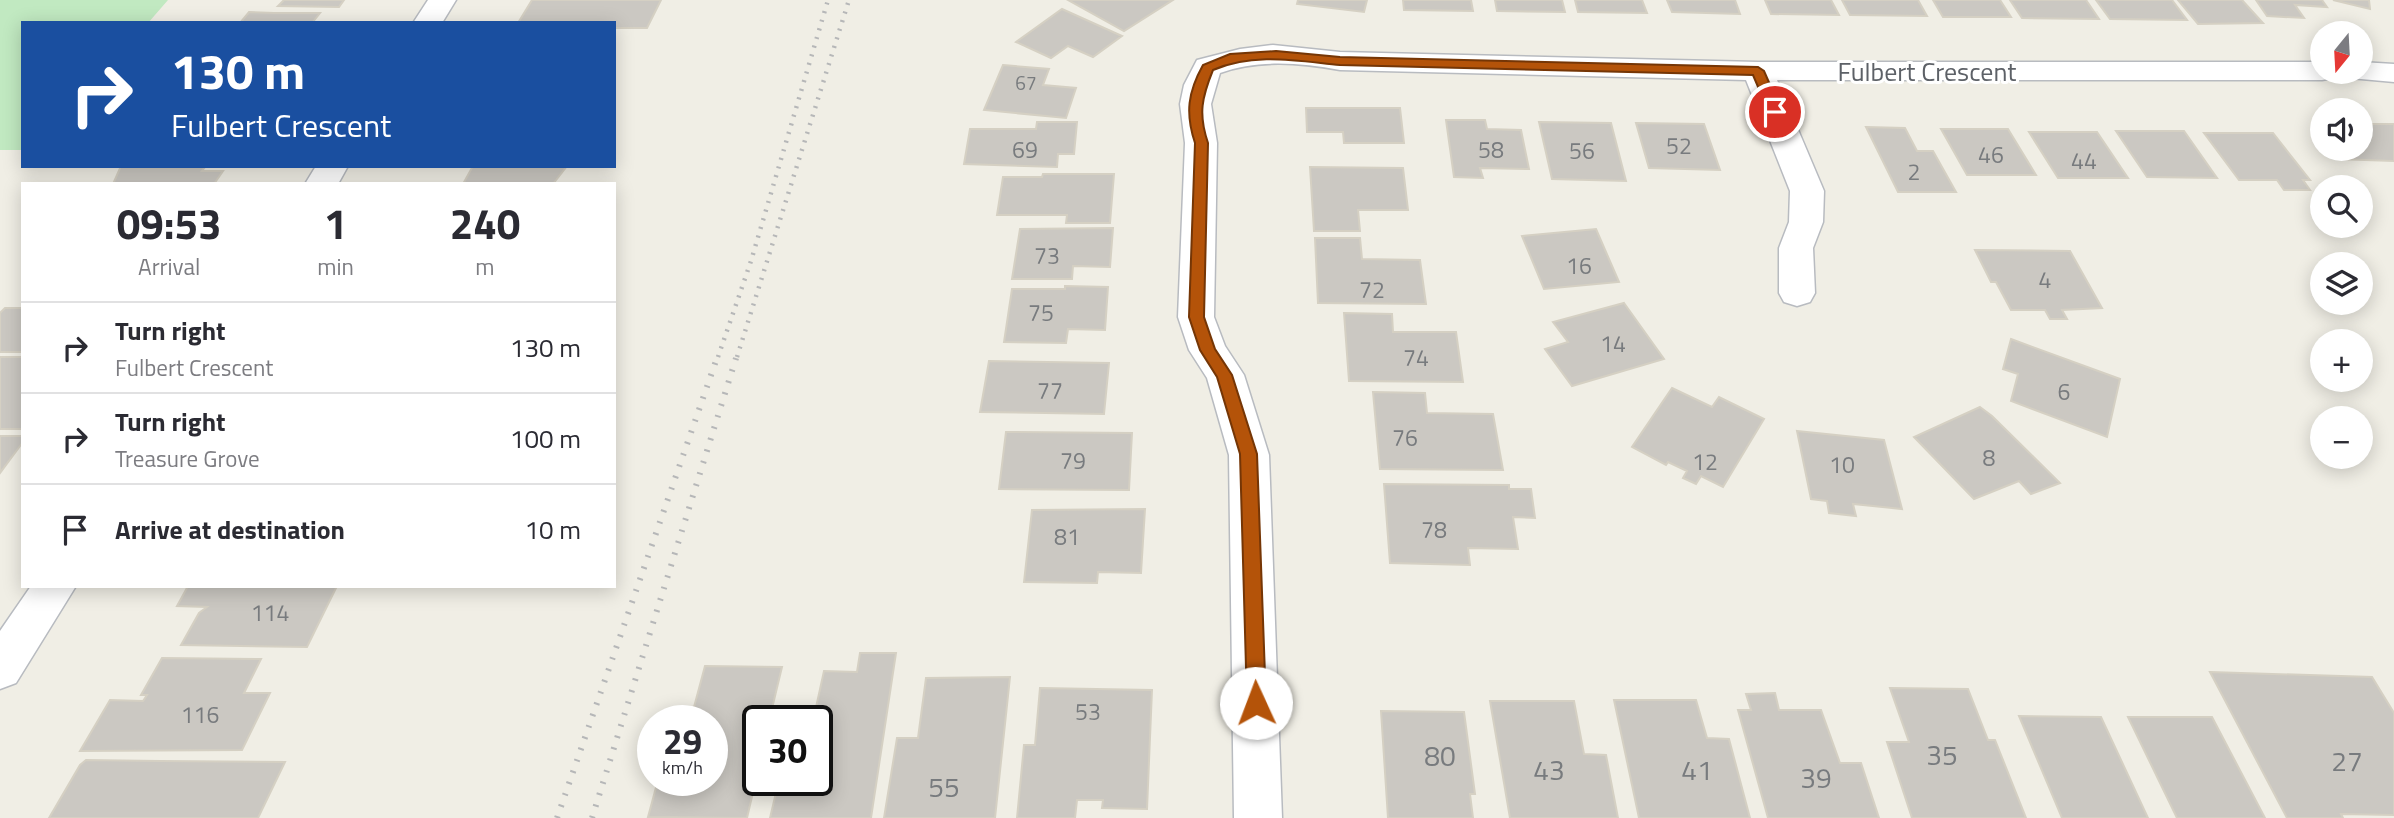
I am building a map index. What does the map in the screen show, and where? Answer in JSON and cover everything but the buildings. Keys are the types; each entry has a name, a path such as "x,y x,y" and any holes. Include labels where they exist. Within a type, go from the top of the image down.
{"street":[{"path":"428,21 442,0"},
{"name":"Fulbert Crescent","path":"1258,818 1249,454 1224,375 1208,350 1196,317 1201,143 1195,122 1195,100 1208,67 1230,58 1276,55 1340,61 1758,71 2310,71"},
{"path":"1758,71 1807,191 1806,222 1797,248 1797,293"},
{"path":"2373,72 2394,73"},
{"path":"0,669 54,588"}],"green space":[{"path":"0,0 168,0 150,21 21,21 21,150 0,150"}],"railway":[{"path":"718,357 751,261 828,0"},
{"path":"737,357 849,0"},
{"path":"557,818 718,355"},
{"path":"592,818 737,355"}],"route":[{"path":"1256,703 1249,454 1224,375 1208,350 1196,317 1195,278 1201,143 1195,122 1195,100 1200,80 1208,67 1230,58 1276,55 1340,61 1758,71 1775,112"}]}
